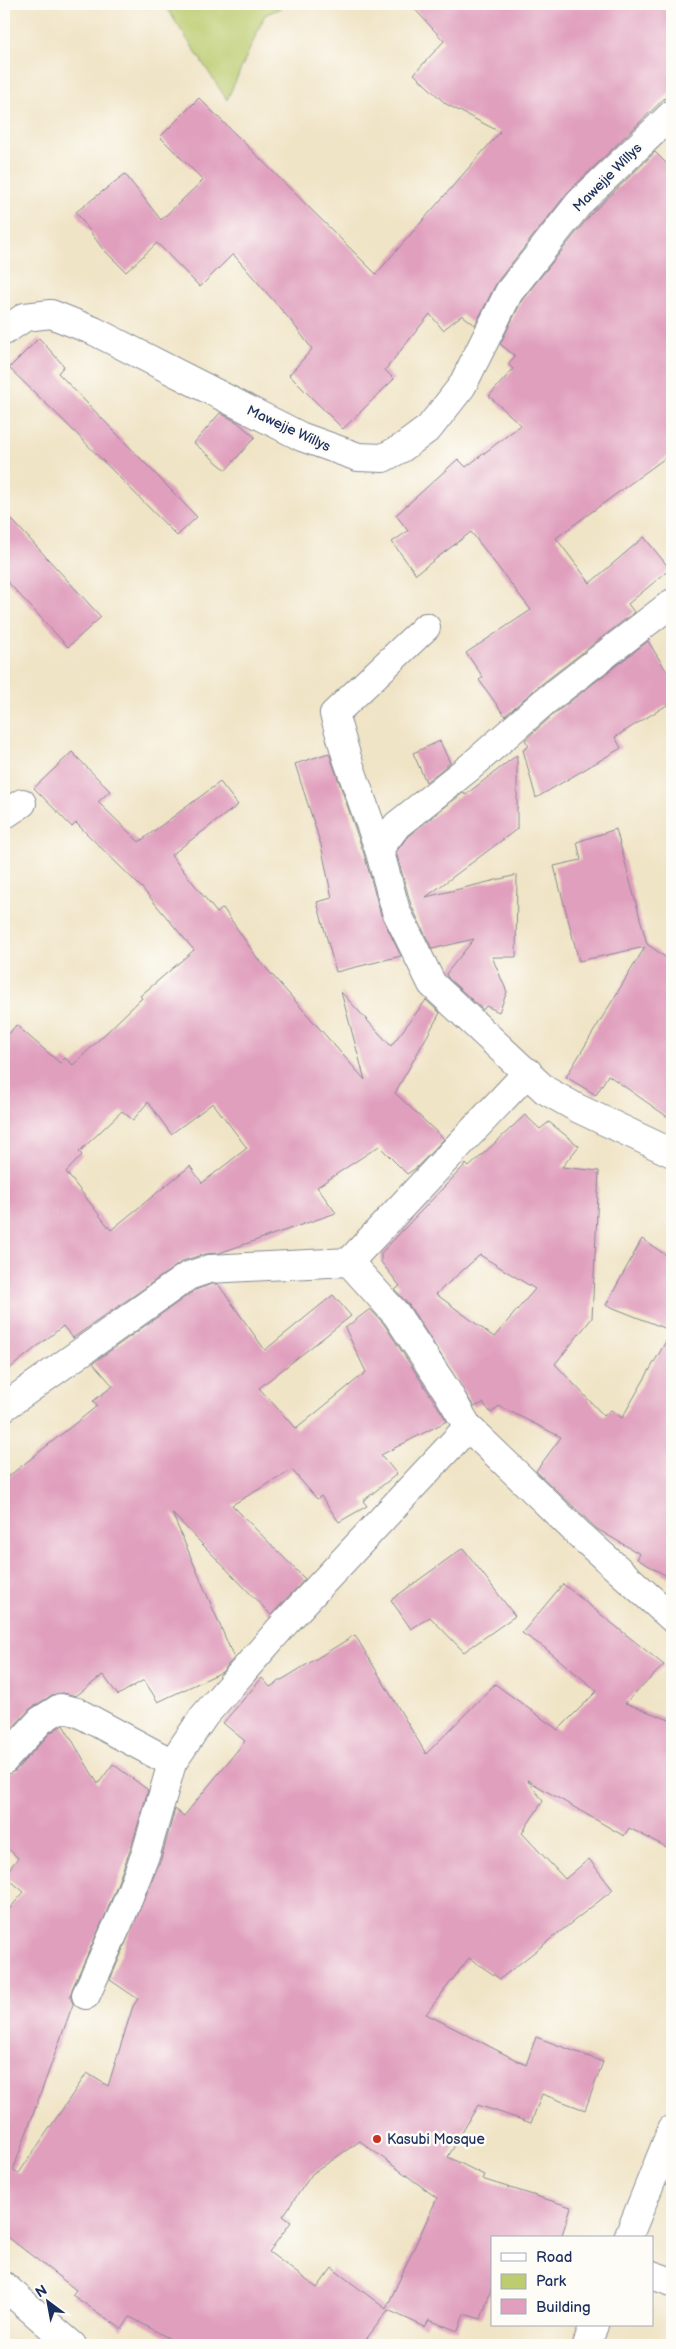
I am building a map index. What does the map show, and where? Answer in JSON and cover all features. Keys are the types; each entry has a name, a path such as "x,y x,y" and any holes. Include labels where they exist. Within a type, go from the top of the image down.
{"street":[{"name":"Mawejje Willys","path":"4,331 25,317 51,314 94,331 302,437 358,457 382,458 402,448 429,428 462,386 509,292 580,202 672,114"},
{"path":"378,849 397,825 470,767 544,702 672,603"},
{"path":"426,627 334,714 396,911 432,984 545,1090 577,1108 672,1153"},
{"path":"4,1407 188,1276 209,1268 349,1262 528,1072"},
{"path":"349,1262 396,1314 447,1390 468,1427 580,1535 672,1618"},
{"path":"86,1995 146,1853 172,1762 204,1716 286,1622 468,1427"},
{"path":"4,1760 41,1720 60,1708 77,1712 172,1762"},
{"path":"629,2236 672,2129"},
{"path":"654,2276 672,2282"},
{"path":"4,2286 72,2345"},
{"path":"587,2345 594,2326"}],"green space":[{"path":"164,4 289,4 265,15 227,100"}],"building":[{"path":"410,4 672,4 672,91 568,192 497,282 475,325 462,315 443,330 430,314 385,370 394,379 343,429 289,375 312,349 292,322 233,254 200,287 157,243 126,272 102,248 76,212 125,174 161,220 203,180 160,137 199,98 376,274 500,132 446,104 414,74 444,41"},
{"path":"655,152 672,169 672,453 556,538 590,583 644,537 670,569 628,604 634,612 631,615 534,690 505,716 479,680 483,677 466,653 531,610 471,532 416,574 392,542 408,531 396,515 458,459 466,467 521,425 489,396 513,369 508,364 515,356 500,344 522,300 592,213"},
{"path":"39,338 64,366 58,373 197,517 177,536 9,368"},
{"path":"220,413 237,422 255,437 226,470 194,443"},
{"path":"4,511 101,617 68,647 4,578"},
{"path":"648,641 672,680 672,702 615,737 621,748 536,798 523,750 529,746 525,740 554,714"},
{"path":"440,741 450,763 426,782 413,753"},
{"path":"72,752 110,791 98,802 139,842 220,782 238,805 171,855 217,913 223,908 258,959 365,1080 341,992 391,1046 426,1000 440,1013 395,1093 444,1139 416,1168 407,1174 379,1146 317,1187 336,1213 219,1253 204,1254 183,1261 73,1338 63,1326 4,1373 4,1040 16,1025 60,1063 65,1058 73,1065 142,998 140,996 194,950 142,888 76,823 72,827 34,788","holes":["148,1102 171,1134 213,1103 247,1148 202,1183 190,1166 111,1230 66,1172 82,1155 79,1152 122,1111 133,1120"]},
{"path":"329,753 364,854 381,915 401,956 336,972 317,902 332,898 321,845 295,764"},
{"path":"517,755 517,829 426,897 517,875 516,957 492,957 507,992 499,1012 486,1006 483,1010 448,978 446,974 474,939 432,949 411,905 396,852 408,836 464,792 465,795"},
{"path":"616,829 647,944 672,962 672,1120 608,1075 596,1095 566,1077 645,947 579,961 554,866 581,860 577,842"},
{"path":"525,1115 540,1129 549,1122 579,1146 562,1167 599,1171 592,1318 555,1364 604,1416 611,1410 622,1418 672,1331 672,1579 637,1559 640,1554 597,1529 536,1471 561,1437 499,1406 491,1413 483,1403 474,1407 409,1305 395,1290 400,1286 381,1262 381,1253 466,1164 469,1167","holes":["480,1255 535,1289 494,1337 436,1294"]},
{"path":"642,1239 672,1259 672,1331 606,1305"},
{"path":"212,1284 218,1284 265,1350 333,1295 351,1316 259,1388 296,1429 366,1372 345,1328 370,1309 384,1324 447,1421 381,1455 397,1474 363,1501 367,1506 339,1522 321,1496 317,1499 292,1470 232,1505 305,1579 271,1615 172,1513 234,1658 222,1672 158,1702 144,1680 118,1695 103,1675 76,1696 63,1693 52,1695 30,1709 4,1737 4,1480 97,1406 93,1401 113,1386 93,1363 195,1290"},
{"path":"463,1548 515,1616 464,1652 430,1617 411,1629 391,1600"},
{"path":"563,1584 664,1665 625,1703 672,1721 672,1850 629,1828 624,1836 527,1780 543,1801 522,1833 565,1879 589,1859 613,1890 500,1979 469,1958 426,2014 526,2065 536,2037 603,2062 585,2110 542,2094 531,2123 478,2105 448,2157 484,2175 482,2179 571,2207 562,2236 491,2236 491,2290 481,2319 464,2314 458,2331 429,2320 425,2327 388,2310 362,2345 181,2345 130,2317 122,2329 72,2295 76,2290 4,2234 4,1915 24,1892 4,1875 18,1858 4,1845 4,1775 15,1771 51,1732 63,1725 98,1784 113,1764 148,1790 131,1848 107,1911 72,1989 70,1996 73,2004 13,2170 19,2173 87,2073 108,2086 133,2006 138,1999 110,1980 161,1859 175,1809 184,1816 245,1741 223,1723 262,1678 270,1687 355,1635 426,1754 495,1684 558,1730 597,1691 545,1648 522,1633","holes":["360,2141 437,2198 386,2309 332,2268 317,2288 269,2252 291,2222 283,2216 312,2174"]}],"place":[{"name":"Kasubi Mosque","path":"377,2139"}]}
